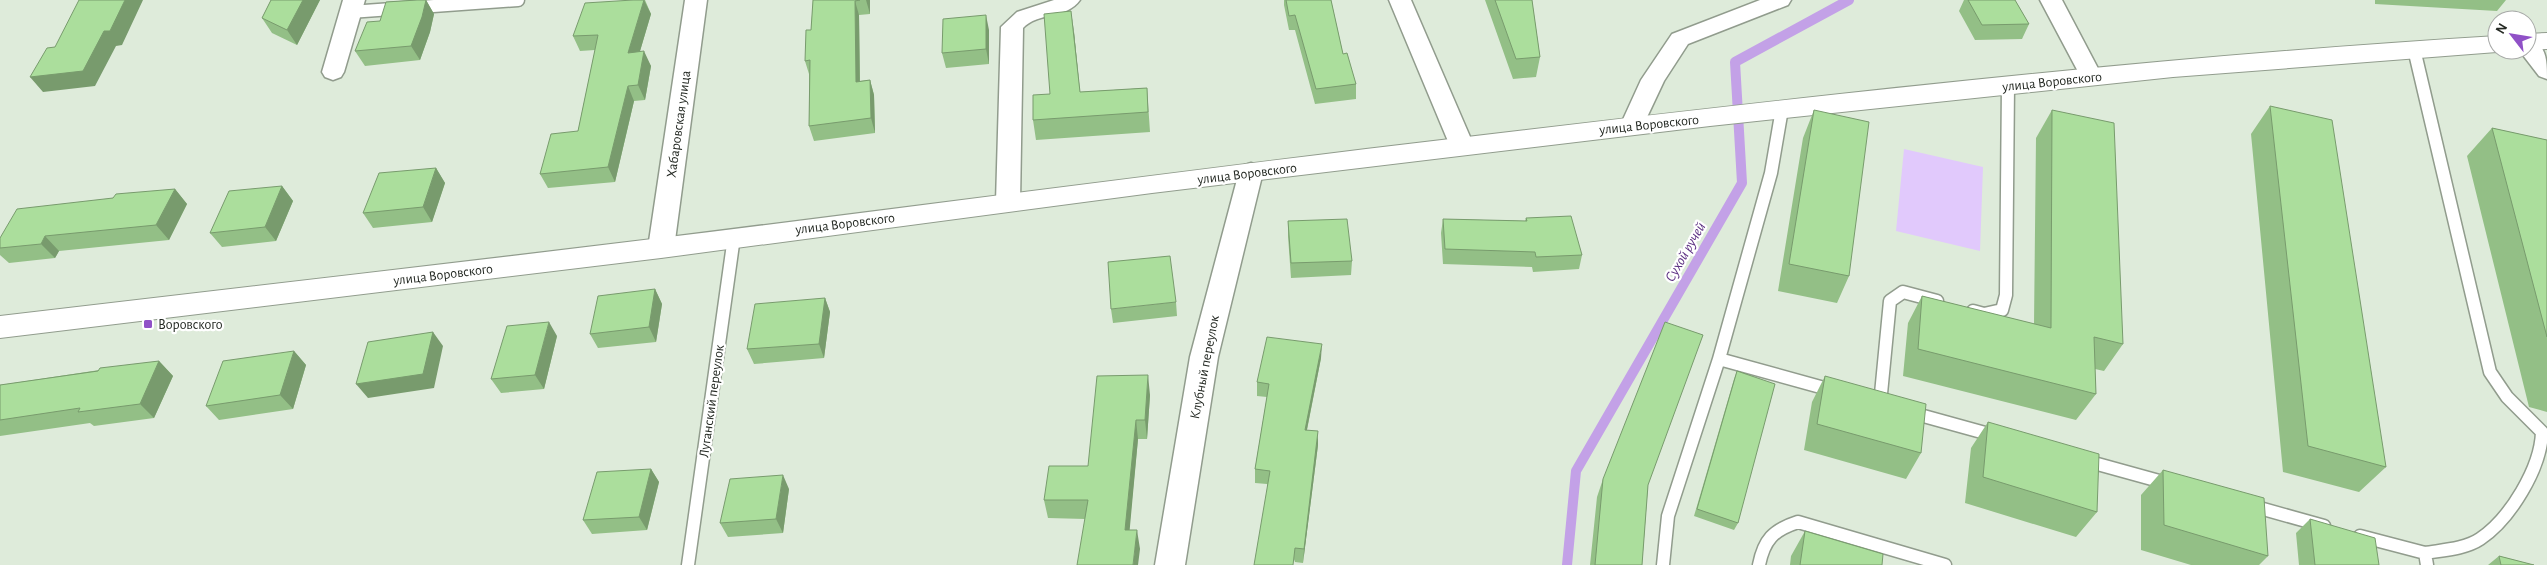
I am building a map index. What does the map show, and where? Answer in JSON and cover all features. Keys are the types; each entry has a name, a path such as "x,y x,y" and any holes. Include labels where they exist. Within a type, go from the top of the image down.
{"main road":[{"name":"улица Воровского","path":"0,327 661,248 1008,202 1632,126 2091,76 2487,45"}],"street":[{"name":"Хабаровская улица","path":"661,248 696,0"},
{"path":"1008,202 1012,27 1017,20 1026,14 1052,10 1069,0"},
{"path":"1400,0 1462,146"},
{"path":"1632,126 1653,80 1680,39 1780,0"},
{"path":"2051,0 2091,76"},
{"path":"333,72 352,6"},
{"path":"2537,58 2547,71"},
{"name":"Клубный переулок","path":"1170,565 1204,357 1251,172"}],"lane":[{"path":"352,6 518,0"},
{"path":"2233,501 2343,531 2426,559 2481,538 2513,508 2535,478 2547,448 2542,433 2498,390 2490,372 2414,49"},
{"path":"2008,85 2006,295 2002,310 1984,314 1904,292 1890,302 1885,405 2014,441"},
{"path":"1663,565 1668,516 1719,359 1771,173 1782,110"},
{"name":"Луганский переулок","path":"688,565 734,237"},
{"path":"1719,359 1852,396"},
{"path":"2071,456 2186,488"},
{"path":"1759,565 1763,544 1776,528 1798,522 1945,565"}],"shaded area":[{"path":"1904,149 1983,167 1980,251 1896,231"}],"building":[{"path":"79,0 125,0 110,31 104,31 83,71 30,77 47,48 55,47"},
{"path":"271,0 303,0 287,30 262,18"},
{"path":"426,0 411,46 355,51 367,22 380,21 386,2"},
{"path":"644,0 628,53 644,51 638,85 628,86 608,167 540,174 551,134 578,131 598,35 573,36 585,3"},
{"path":"813,0 860,0 855,1 856,82 870,80 871,118 809,126 810,60 805,61 806,30 811,30"},
{"path":"1286,0 1331,0 1343,54 1347,53 1356,84 1316,89 1295,15 1289,16"},
{"path":"1495,0 1532,0 1540,57 1516,59"},
{"path":"1968,0 2015,0 2029,24 1982,25"},
{"path":"1071,11 1080,92 1147,88 1148,112 1033,120 1033,95 1050,94 1044,14"},
{"path":"986,15 986,49 942,53 943,19"},
{"path":"2270,106 2332,120 2386,467 2308,446"},
{"path":"1814,110 1869,122 1849,276 1789,264"},
{"path":"2052,110 2114,123 2123,344 2094,337 2096,394 1918,349 1922,296 2051,328"},
{"path":"2492,128 2547,140 2547,337"},
{"path":"436,168 423,207 363,213 379,173"},
{"path":"282,186 265,227 210,233 229,191"},
{"path":"175,189 156,225 45,236 41,244 0,248 0,238 17,209 113,198 116,194"},
{"path":"1571,216 1582,255 1536,257 1535,252 1445,249 1443,219 1527,221 1526,218"},
{"path":"1347,219 1352,261 1291,263 1288,221"},
{"path":"1170,256 1176,302 1111,309 1108,262"},
{"path":"655,289 649,327 590,334 598,296"},
{"path":"825,298 819,344 747,349 755,304"},
{"path":"549,322 535,375 491,379 507,326"},
{"path":"1665,322 1703,335 1648,485 1642,565 1595,565 1603,479"},
{"path":"433,332 423,374 356,384 368,342"},
{"path":"1267,337 1322,344 1305,430 1318,431 1304,549 1295,548 1293,565 1254,565 1270,471 1255,469 1269,384 1257,382"},
{"path":"294,351 280,395 206,406 223,361"},
{"path":"159,361 140,404 78,412 80,408 0,420 0,385 98,371 100,368"},
{"path":"1737,371 1775,384 1738,523 1697,509"},
{"path":"1148,375 1145,420 1136,420 1125,530 1137,530 1133,565 1077,565 1088,500 1044,500 1049,466 1088,466 1097,376"},
{"path":"1825,376 1926,404 1921,453 1817,424"},
{"path":"1988,422 2099,454 2097,512 1983,477"},
{"path":"651,469 639,517 583,520 597,472"},
{"path":"2163,470 2264,498 2268,556 2164,525"},
{"path":"783,475 776,519 720,523 730,479"},
{"path":"2310,519 2375,538 2379,565 2315,565"},
{"path":"1805,531 1883,554 1882,565 1800,565"},
{"path":"2499,556 2534,565 2501,565"}],"waterway":[{"name":"Сухой ручей","path":"1567,565 1576,471 1742,183 1735,62 1849,0"}],"place":[{"name":"Воровского","path":"148,324"}]}
